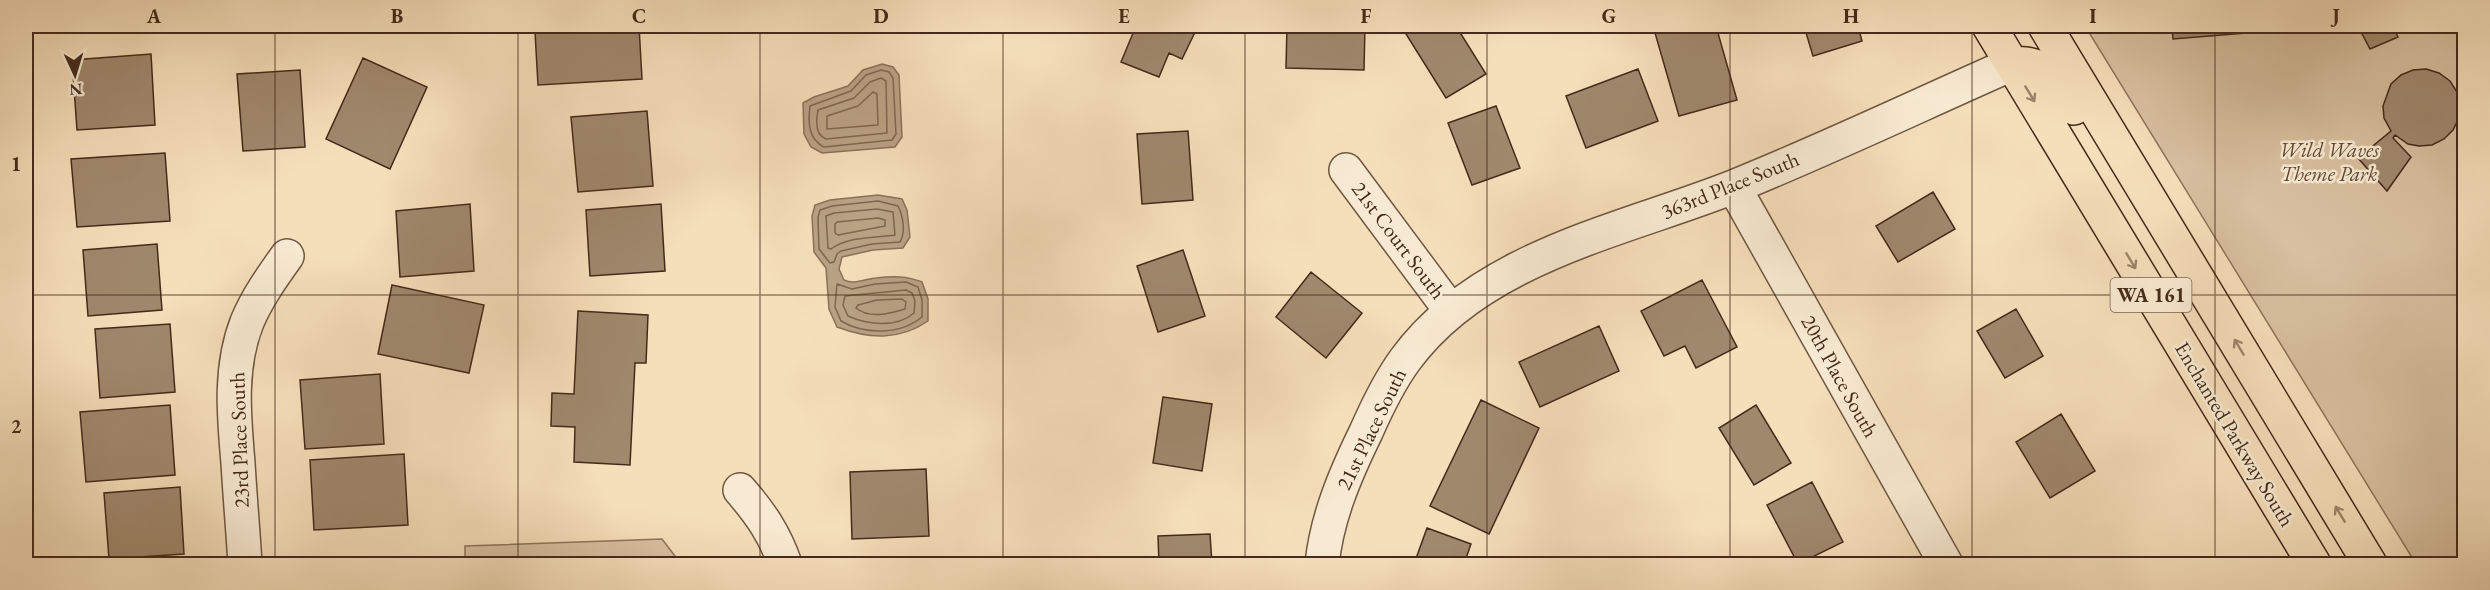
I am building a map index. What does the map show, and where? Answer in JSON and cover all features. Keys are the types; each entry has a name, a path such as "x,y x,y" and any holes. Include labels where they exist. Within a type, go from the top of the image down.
{"main road":[{"name":"Enchanted Parkway South","path":"1989,26 2314,564"},
{"name":"WA 161","path":"2045,26 2370,564"},
{"path":"2012,64 2024,63 2041,67 2064,91 2144,226 2172,236"}],"street":[{"name":"363rd Place South","path":"1451,311 1489,284 1542,257 1734,187 2012,64"},
{"name":"21st Court South","path":"1346,170 1451,311"},
{"name":"20th Place South","path":"1734,187 1946,564"},
{"name":"23rd Place South","path":"245,564 234,381 247,324 261,291 287,256"},
{"name":"21st Place South","path":"1322,564 1325,534 1340,488 1381,399 1405,360 1451,311"},
{"path":"740,490 761,514 771,530 785,564"}],"green space":[{"name":"Wild Waves Theme Park","path":"2085,26 2464,26 2464,564 2416,564"},
{"path":"662,539 681,564 465,564 465,546"}],"water":[{"path":"882,64 893,67 899,75 902,137 895,147 822,153 811,147 804,134 803,103 848,86 863,70"},
{"path":"878,195 902,199 907,210 910,237 903,248 873,250 842,257 839,269 844,280 848,281 894,277 922,282 928,299 928,321 895,335 872,336 837,327 829,309 826,268 814,252 812,216 815,205 830,200"}],"building":[{"path":"639,26 642,79 538,85 535,32"},
{"path":"1136,26 1198,26 1182,59 1169,53 1159,77 1121,62"},
{"path":"1287,26 1365,26 1364,70 1286,68"},
{"path":"1401,26 1456,26 1486,74 1446,98"},
{"path":"1653,26 1716,26 1737,100 1679,116"},
{"path":"1804,26 1858,26 1862,41 1813,56"},
{"path":"2172,26 2257,26 2258,32 2173,39"},
{"path":"2358,26 2393,26 2398,37 2370,49"},
{"path":"151,54 155,125 77,130 72,60"},
{"path":"363,58 427,87 390,169 326,139"},
{"path":"1638,69 1658,121 1586,148 1566,96"},
{"path":"2426,69 2439,73 2450,81 2457,92 2460,105 2459,118 2453,130 2444,139 2432,145 2408,144 2395,135 2393,138 2411,157 2387,191 2358,158 2391,131 2384,118 2383,106 2391,84 2401,75 2413,70"},
{"path":"300,70 305,147 243,151 237,74"},
{"path":"1496,106 1520,168 1472,185 1448,123"},
{"path":"647,111 653,186 578,192 571,117"},
{"path":"1188,131 1193,200 1142,204 1137,134"},
{"path":"165,153 170,221 77,227 71,159"},
{"path":"1933,192 1955,229 1898,262 1876,226"},
{"path":"470,204 474,271 400,277 396,211"},
{"path":"661,204 665,271 590,276 586,210"},
{"path":"157,244 162,310 88,316 83,250"},
{"path":"1183,250 1205,316 1158,332 1137,266"},
{"path":"1311,272 1362,313 1326,358 1276,317"},
{"path":"1702,280 1737,347 1696,368 1685,346 1664,356 1641,311"},
{"path":"392,285 484,305 469,373 378,354"},
{"path":"2016,309 2043,356 2005,378 1977,331"},
{"path":"578,311 648,315 646,363 635,363 630,465 574,462 575,427 551,426 552,393 574,394"},
{"path":"170,324 175,392 100,398 95,329"},
{"path":"1599,326 1619,371 1540,407 1519,362"},
{"path":"380,374 384,444 305,449 300,380"},
{"path":"1163,397 1212,404 1202,471 1153,463"},
{"path":"1481,400 1539,428 1489,534 1430,506"},
{"path":"170,405 175,475 86,482 80,412"},
{"path":"1756,405 1791,463 1754,485 1719,428"},
{"path":"2061,414 2095,471 2050,498 2016,442"},
{"path":"404,454 408,525 314,530 310,460"},
{"path":"926,469 929,536 852,539 850,472"},
{"path":"1812,482 1843,542 1798,564 1767,505"},
{"path":"180,487 184,554 109,559 104,493"},
{"path":"1427,528 1471,544 1464,564 1414,564"},
{"path":"1210,534 1212,564 1159,564 1158,536"},
{"path":"389,557 389,564 315,564 315,562"},
{"path":"952,560 952,564 898,564"}]}
